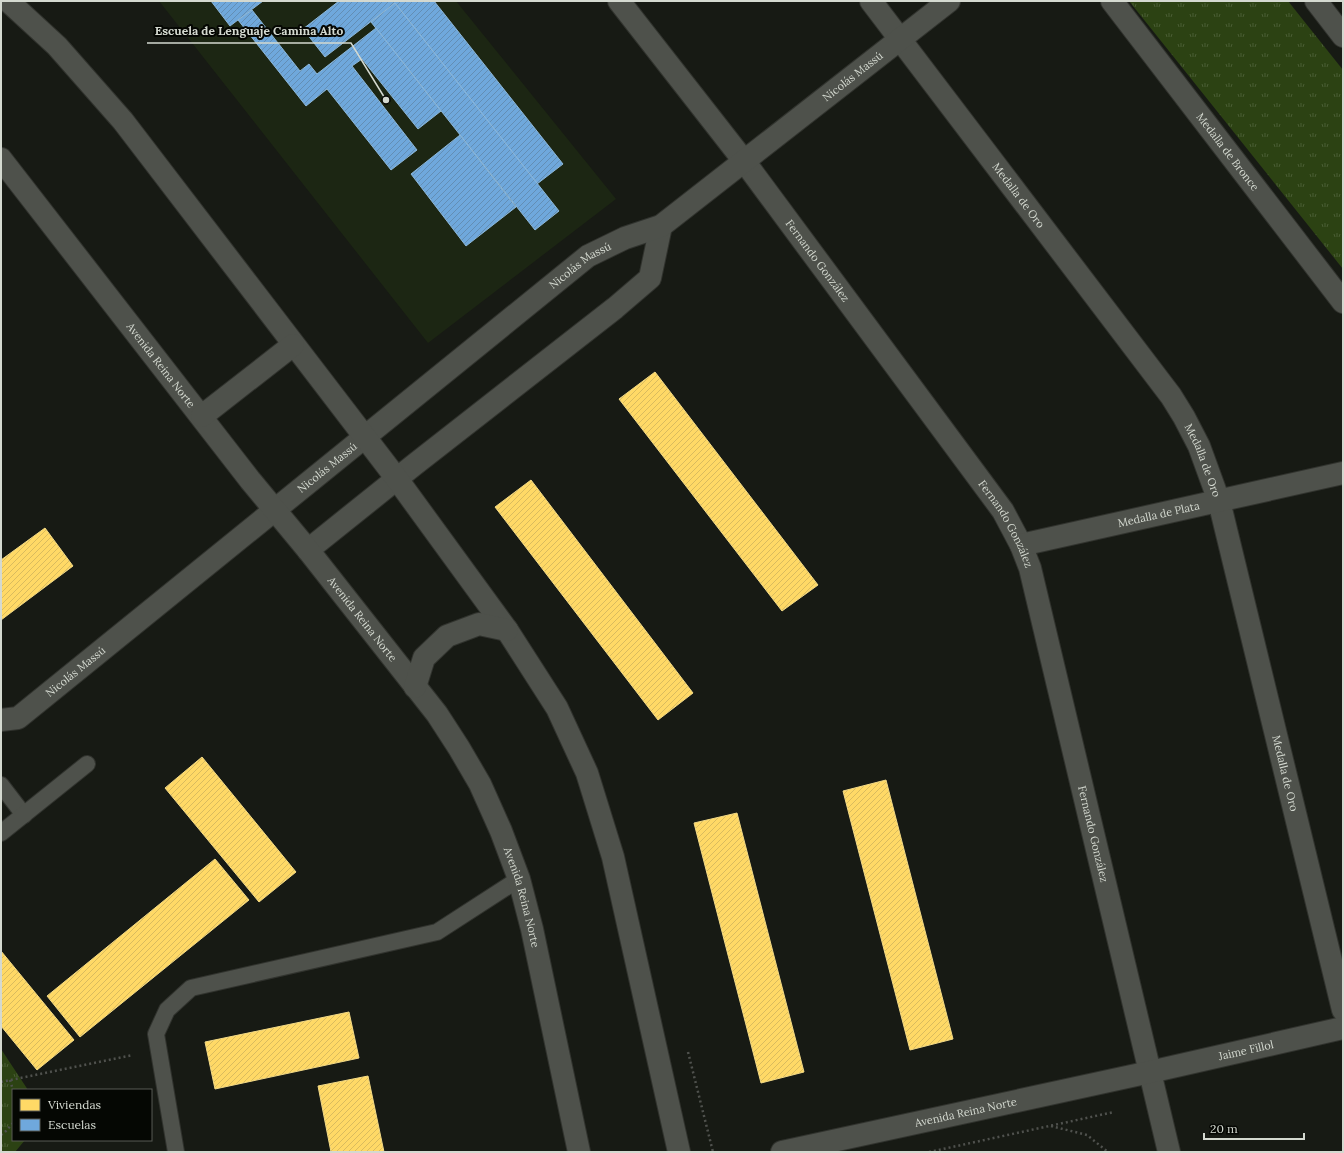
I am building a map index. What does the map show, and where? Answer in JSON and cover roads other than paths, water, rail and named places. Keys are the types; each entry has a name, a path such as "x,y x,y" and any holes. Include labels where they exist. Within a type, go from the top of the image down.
{"street":[{"path":"8,1 57,46 123,121 364,438 397,479 507,630 558,708 587,773 613,857 680,1152"},
{"name":"Fernando González","path":"619,1 744,161 1003,511 1021,545 1030,568 1169,1152"},
{"name":"Medalla de Oro","path":"871,1 1171,396 1199,446 1219,501 1343,1010"},
{"name":"Nicolás Massú","path":"1,720 18,718 588,256 625,238 660,226 949,1"},
{"name":"Medalla de Bronce","path":"1112,1 1343,302"},
{"path":"1316,1 1343,36"},
{"name":"Avenida Reina Norte","path":"1,159 202,416 250,480 308,550 437,714 480,784 501,830 519,879 532,929 579,1152"},
{"path":"308,550 616,308 650,278 660,226"},
{"path":"202,416 293,345"},
{"name":"Medalla de Plata","path":"1021,545 1343,474"},
{"path":"415,687 424,658 447,636 479,624 507,630"},
{"name":"Jaime Fillol","path":"1150,1072 1343,1028"},
{"name":"Avenida Reina Norte","path":"782,1152 1150,1072"}],"lane":[{"path":"1,833 87,764"},
{"path":"1,785 24,815"},
{"path":"176,1152 156,1034 167,1010 191,988 437,932 519,879"}],"place":[{"name":"Escuela de Lenguaje Camina Alto","path":"386,100"}]}
